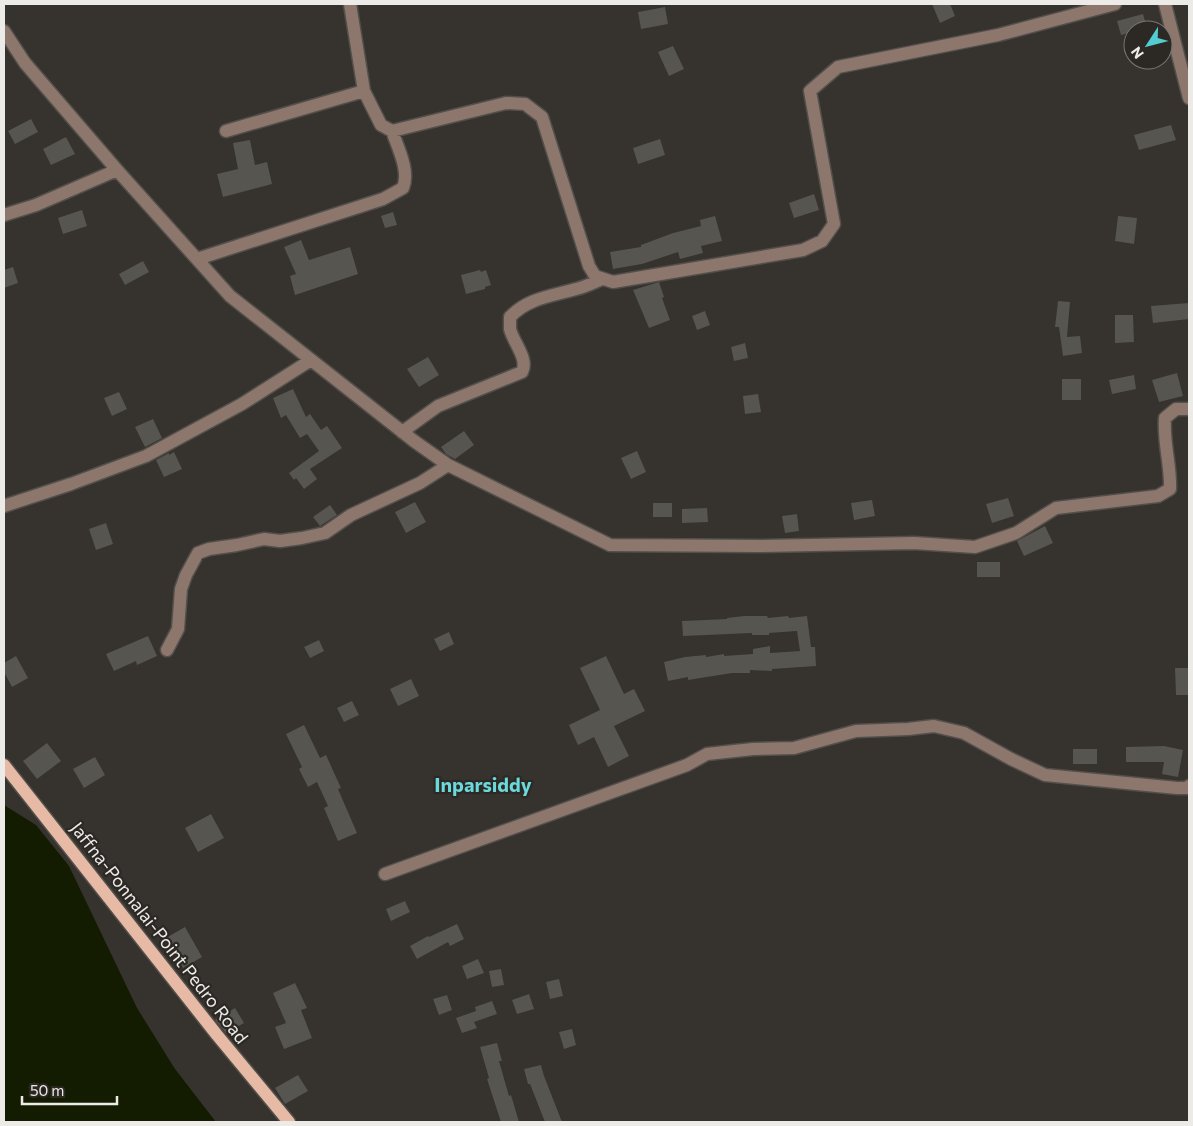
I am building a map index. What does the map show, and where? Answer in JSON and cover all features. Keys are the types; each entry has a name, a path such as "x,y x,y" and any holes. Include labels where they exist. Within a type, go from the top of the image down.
{"main road":[{"name":"Jaffna-Ponnalai-Point Pedro Road","path":"4,765 217,1035 289,1122"}],"street":[{"path":"350,4 364,91 381,126 392,131 506,103 525,104 542,116 589,266 595,276 602,280 613,282 803,250 822,241 834,224 810,91 838,67 998,35 1115,4"},
{"path":"1165,4 1189,98"},
{"path":"4,31 24,63 230,296 402,432 448,465 610,546 914,543 975,548 1016,533 1056,508 1158,496 1170,490 1171,473 1164,432 1165,418 1176,409 1189,408"},
{"path":"226,132 364,91"},
{"path":"197,259 383,199 403,188 406,180 392,131"},
{"path":"4,215 36,205 117,170"},
{"path":"402,432 438,406 522,372 524,368 523,361 510,330 510,317 520,307 548,295 602,280"},
{"path":"4,506 146,456 242,404 311,360"},
{"path":"167,650 178,629 181,589 198,553 209,549 264,539 280,541 324,533 351,515 420,484 448,465"},
{"path":"385,874 687,765 707,754 753,749 794,748 856,731 934,726 964,733 1045,775 1177,788 1188,788 1189,786"}],"shaded area":[{"path":"4,805 36,825 69,866 137,1008 175,1069 216,1122 4,1122"}],"building":[{"path":"932,4 950,4 955,16 940,23"},
{"path":"665,7 668,24 641,29 638,12"},
{"path":"1143,14 1145,20 1123,20 1123,34 1121,35 1117,21"},
{"path":"673,46 684,69 669,76 658,52"},
{"path":"31,119 38,132 15,144 8,131"},
{"path":"1171,125 1176,140 1139,150 1134,135"},
{"path":"66,137 75,154 51,165 43,149"},
{"path":"660,139 665,155 638,164 633,148"},
{"path":"250,140 255,165 267,162 272,184 223,197 217,174 238,169 233,143"},
{"path":"814,194 819,210 794,218 789,203"},
{"path":"82,210 87,226 63,234 58,218"},
{"path":"393,212 397,225 385,228 381,216"},
{"path":"715,216 722,241 701,246 703,253 680,259 678,252 642,264 613,269 610,252 641,247 641,245 673,233 701,226 700,220"},
{"path":"1118,216 1137,218 1134,244 1115,241"},
{"path":"301,240 309,260 350,247 358,274 295,295 290,276 296,274 284,247"},
{"path":"143,261 149,272 125,285 119,274"},
{"path":"13,267 18,283 4,288 4,270"},
{"path":"480,270 481,272 486,270 491,285 485,287 485,289 466,294 461,275"},
{"path":"659,282 664,297 662,298 670,320 649,328 633,290"},
{"path":"1058,301 1070,302 1067,337 1080,336 1082,353 1063,356 1059,327 1055,327"},
{"path":"1189,303 1189,319 1153,323 1151,306"},
{"path":"705,311 710,325 697,330 692,316"},
{"path":"1115,315 1133,315 1134,342 1115,343"},
{"path":"745,343 748,358 734,361 731,347"},
{"path":"428,357 439,375 419,387 407,369"},
{"path":"1177,373 1183,396 1159,402 1152,380"},
{"path":"1134,375 1136,389 1112,394 1109,380"},
{"path":"1062,379 1081,379 1081,400 1062,400"},
{"path":"293,389 306,417 310,414 321,430 327,426 342,448 310,469 317,479 304,489 296,478 294,480 289,473 319,451 307,434 300,438 286,415 281,418 273,398"},
{"path":"119,392 127,409 112,416 104,398"},
{"path":"758,394 761,412 745,414 743,396"},
{"path":"153,419 162,438 145,447 135,427"},
{"path":"464,431 474,445 455,459 446,454 441,447"},
{"path":"637,451 646,472 631,479 621,458"},
{"path":"174,452 182,469 164,477 156,460"},
{"path":"1008,498 1014,516 992,523 986,504"},
{"path":"872,500 875,516 854,520 851,503"},
{"path":"415,502 426,522 406,533 395,512"},
{"path":"653,503 672,503 672,517 653,517"},
{"path":"330,505 337,515 320,526 313,517"},
{"path":"707,508 708,522 682,523 682,509"},
{"path":"797,514 799,531 785,533 782,516"},
{"path":"106,523 113,544 96,550 89,529"},
{"path":"1045,526 1053,543 1024,556 1017,541"},
{"path":"977,562 1000,562 1000,577 977,577"},
{"path":"744,616 767,616 768,618 788,616 789,618 807,616 811,647 815,647 816,666 772,669 772,671 750,670 750,673 732,673 688,680 688,677 668,681 664,662 685,657 753,654 753,649 770,646 770,653 800,651 797,631 769,633 769,635 752,635 752,633 683,636 682,621 727,619"},
{"path":"449,632 454,644 440,651 434,639"},
{"path":"148,636 157,656 137,665 136,661 114,671 106,654"},
{"path":"319,640 324,651 310,658 304,647"},
{"path":"16,656 28,678 12,687 4,672 4,663"},
{"path":"606,656 624,694 634,689 645,711 614,726 629,756 608,767 594,737 578,745 569,725 600,710 580,668"},
{"path":"1175,668 1189,668 1189,695 1176,695"},
{"path":"411,679 419,696 398,706 390,689"},
{"path":"352,701 359,715 344,722 337,708"},
{"path":"304,725 320,758 326,755 341,788 338,789 357,833 338,841 324,808 328,806 317,782 308,787 299,769 302,767 286,734"},
{"path":"47,743 61,761 37,779 23,761"},
{"path":"1164,746 1183,750 1178,777 1162,774 1164,762 1126,762 1126,747"},
{"path":"1073,749 1097,749 1097,764 1073,764"},
{"path":"95,757 105,775 84,788 73,769"},
{"path":"211,814 224,838 198,852 185,828"},
{"path":"405,901 410,912 391,921 386,909"},
{"path":"457,924 464,939 450,946 448,942 417,959 410,946"},
{"path":"185,927 202,957 183,968 166,938"},
{"path":"478,959 484,973 467,979 462,966"},
{"path":"501,969 504,985 492,987 489,971"},
{"path":"559,979 563,996 550,999 546,982"},
{"path":"295,983 307,1008 301,1010 312,1038 284,1049 275,1027 286,1023 273,993"},
{"path":"529,994 534,1009 517,1014 512,1000"},
{"path":"447,995 452,1010 439,1015 433,999"},
{"path":"492,1001 497,1014 474,1022 477,1028 462,1033 456,1018 476,1011 475,1007"},
{"path":"235,1008 244,1023 226,1033 215,1020"},
{"path":"572,1029 576,1045 564,1049 559,1032"},
{"path":"497,1043 502,1061 499,1061 519,1122 501,1122 487,1079 489,1078 480,1047"},
{"path":"541,1065 562,1122 545,1122 530,1084 528,1084 524,1069"},
{"path":"298,1075 308,1091 285,1104 275,1088"}],"district":[{"name":"Inparsiddy","path":"483,785"}]}
